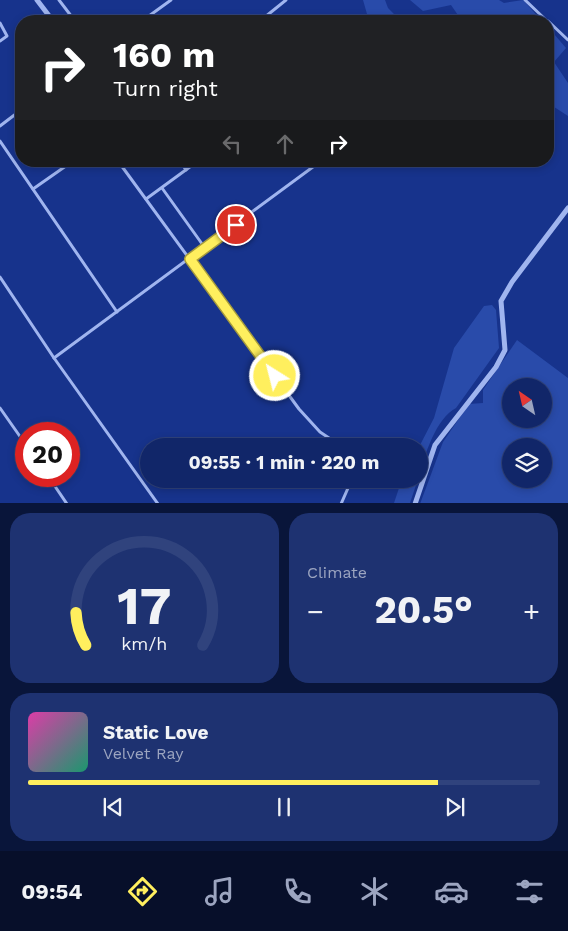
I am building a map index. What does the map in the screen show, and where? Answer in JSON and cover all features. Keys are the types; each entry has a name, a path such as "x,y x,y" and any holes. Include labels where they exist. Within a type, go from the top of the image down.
{"street":[{"path":"37,0 48,15"},
{"path":"415,503 435,445 496,367 505,350 501,301 512,282 568,208"}],"lane":[{"path":"59,0 70,15"},
{"path":"150,15 171,0"},
{"path":"267,15 286,0"},
{"path":"525,0 541,15"},
{"path":"0,23 7,36 0,41"},
{"path":"554,27 568,40"},
{"path":"0,126 15,115"},
{"path":"0,141 15,163"},
{"path":"18,167 117,312"},
{"path":"33,189 64,167"},
{"path":"122,167 298,409 320,432 329,438"},
{"path":"146,199 190,167"},
{"path":"54,358 313,167"},
{"path":"162,188 205,248"},
{"path":"0,277 54,358 157,503"},
{"path":"0,408 15,430"},
{"path":"55,487 66,503"},
{"path":"341,503 348,488"}],"shaded area":[{"path":"363,0 385,0 388,8 395,15 367,15"},
{"path":"410,0 499,0 504,3 523,0 537,15 458,15 451,5 423,11"},
{"path":"554,34 566,48 554,62"},
{"path":"554,62 568,83 568,116 554,107"},
{"path":"492,305 496,310 499,348 456,408 449,413 437,428 428,448 428,438 424,438 434,418 454,348 484,306"},
{"path":"517,340 568,378 568,503 420,503 426,488 428,488 428,482 443,442 469,404 483,403 483,390"},
{"path":"399,488 415,488 410,503 394,503"}],"route":[{"path":"236,225 190,259 275,376"}]}
